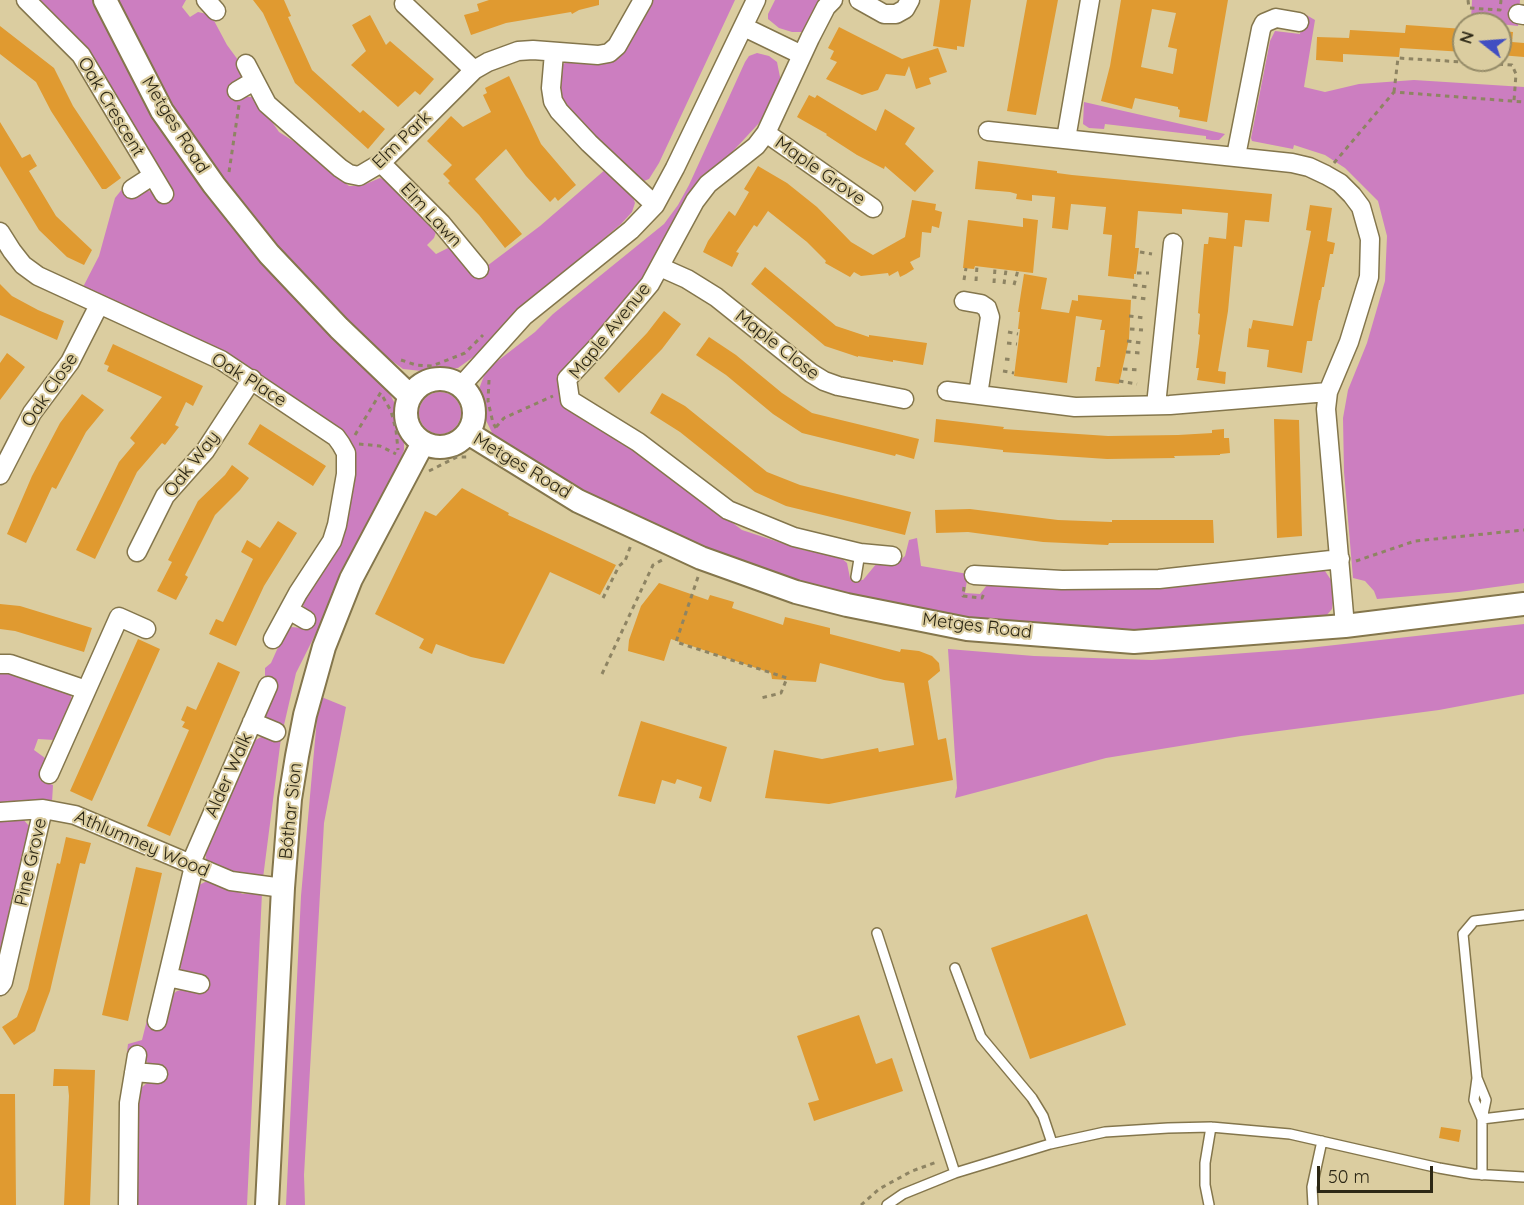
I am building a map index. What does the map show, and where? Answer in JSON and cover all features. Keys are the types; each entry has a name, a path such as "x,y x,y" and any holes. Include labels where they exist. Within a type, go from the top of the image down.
{"street":[{"name":"Oak Crescent","path":"26,0 81,55 164,194"},
{"name":"Metges Road","path":"105,0 162,111 214,185 269,254 339,328 410,396"},
{"name":"Elm Park","path":"246,64 244,87 349,174 358,176 381,163 474,70 518,51 598,55 609,53 617,46 643,0"},
{"path":"461,386 524,316 631,230 655,205 756,0"},
{"name":"Maple Avenue","path":"833,0 826,7 766,134 756,146 708,184 695,201 650,284 567,379 570,400 638,442 728,510 794,537 860,553 892,556"},
{"path":"859,0 884,14 896,14 905,9 910,0"},
{"path":"1066,139 1090,0"},
{"path":"404,4 474,70"},
{"path":"1236,156 1261,29 1264,23 1276,18 1299,22"},
{"path":"744,27 802,55"},
{"path":"554,52 551,88 559,111 589,143 655,205"},
{"path":"988,131 1292,163 1309,167 1340,183 1361,207 1369,232 1371,255 1369,277 1349,342 1328,392 1326,427 1345,626"},
{"name":"Maple Grove","path":"766,134 873,208"},
{"name":"Elm Lawn","path":"381,163 441,223 479,269"},
{"path":"132,189 152,176"},
{"name":"Oak Place","path":"2,240 23,265 38,276 221,360 336,437 342,446"},
{"path":"1156,405 1173,243"},
{"name":"Maple Close","path":"660,267 687,279 716,297 824,381 838,386 904,399"},
{"path":"964,301 981,303 987,308 990,318 978,395"},
{"name":"Oak Close","path":"0,475 32,413 70,363 99,305"},
{"name":"Oak Way","path":"137,552 165,496 205,451 252,379"},
{"path":"433,379 446,379 461,386 471,399 474,410 468,433 462,440 447,447 423,443 413,435 406,419 406,404 410,396 421,384 433,379"},
{"path":"947,391 1075,407 1156,405 1328,392"},
{"name":"Metges Road","path":"468,433 578,501 701,558 786,588 847,605 967,629 1134,642 1345,626 1524,604"},
{"name":"Bóthar Sion","path":"267,1205 290,800 305,716 324,646 351,579 423,443"},
{"path":"273,639 332,541 346,474 346,453 342,446"},
{"path":"974,575 1062,580 1159,579 1340,563"},
{"path":"289,610 306,620"},
{"path":"49,774 119,617 146,629"},
{"path":"0,664 10,664 86,690"},
{"name":"Alder Walk","path":"157,1022 192,866 268,686"},
{"path":"252,722 276,732"},
{"name":"Athlumney Wood","path":"0,812 43,809 75,815 231,881 284,888"},
{"name":"Pine Grove","path":"0,986 3,982 43,809"},
{"path":"168,977 200,984"},
{"path":"128,1205 129,1103 135,1063 158,1074"}],"lane":[{"path":"856,577 860,553"},
{"path":"1482,1175 1482,1119 1486,1100 1477,1078 1463,934 1474,921 1524,915"},
{"path":"877,933 955,1173"},
{"path":"955,968 981,1037 1032,1098 1044,1116 1052,1143"},
{"path":"1482,1119 1524,1114"},
{"path":"887,1205 903,1194 955,1173 1052,1143 1106,1132 1168,1128 1211,1127 1290,1134 1439,1168 1482,1175 1524,1178"},
{"path":"1209,1205 1205,1185 1205,1163 1211,1127"},
{"path":"1313,1205 1312,1187 1322,1141"}],"path":[{"path":"1468,0 1468,8 1500,10 1501,0"},
{"path":"1326,175 1341,153 1394,92 1398,58 1512,65 1516,74 1514,101"},
{"path":"223,170 228,177 244,87"},
{"path":"1394,92 1524,102"},
{"path":"1140,252 1152,254"},
{"path":"976,281 977,266"},
{"path":"964,280 966,268"},
{"path":"994,283 995,268"},
{"path":"1004,284 1006,270"},
{"path":"1014,285 1018,270"},
{"path":"1137,273 1149,273"},
{"path":"1133,285 1148,287"},
{"path":"1132,297 1147,299"},
{"path":"1129,316 1145,318"},
{"path":"1130,329 1143,330"},
{"path":"1008,332 1018,334"},
{"path":"400,360 416,365 432,366 465,353 483,334"},
{"path":"1127,341 1142,343"},
{"path":"1007,342 1017,344"},
{"path":"1126,352 1140,353"},
{"path":"1005,359 1014,360"},
{"path":"1123,369 1139,370"},
{"path":"1003,371 1014,373"},
{"path":"490,376 488,401 500,435"},
{"path":"1119,381 1137,384"},
{"path":"342,446 356,444 380,446 397,454 396,430 391,411 375,385"},
{"path":"496,427 504,418 569,391"},
{"path":"342,446 351,442 381,393"},
{"path":"427,472 457,457 476,460"},
{"path":"1340,563 1415,541 1524,530"},
{"path":"603,598 619,567 625,561 631,545 622,541"},
{"path":"698,575 676,642 787,678 781,693 761,698"},
{"path":"861,1205 879,1189 912,1171 937,1162"}],"shaded area":[{"path":"34,0 92,0 130,73 388,390 398,410 404,433 404,450 397,471 296,673 281,738 263,878 250,878 212,865 206,859 205,849 250,743 263,736 271,738 265,719 265,668 271,663 284,634 291,627 303,628 309,618 303,605 304,599 353,481 355,463 352,448 82,289 99,256 115,198 123,188 169,195"},
{"path":"112,0 186,0 182,7 190,17 198,12 211,15 227,45 241,64 242,78 237,99 253,97 257,100 279,132 312,153 349,186 361,186 380,178 391,182 434,226 436,232 434,238 427,245 436,254 450,247 483,269 540,226 606,169 632,194 635,203 632,212 621,224 519,310 476,355 458,368 431,372 403,369 377,350 301,276 196,145"},
{"path":"649,0 735,0 659,163 649,179 644,181 604,150 560,99 560,66 570,60 598,61"},
{"path":"775,0 823,0 803,32 792,32 779,28 768,19"},
{"path":"1472,0 1520,0 1518,26 1512,25 1512,12 1471,12"},
{"path":"1303,13 1315,20 1304,87 1325,92 1359,84 1414,80 1524,87 1524,583 1459,592 1377,599 1374,591 1365,581 1353,578 1344,472 1343,418 1348,390 1367,343 1385,281 1387,236 1378,201 1345,168 1325,155 1294,145 1293,149 1252,141 1270,41 1275,31 1300,34"},
{"path":"757,53 769,56 777,62 781,82 774,99 760,122 722,163 636,290 587,349 569,361 560,384 742,530 803,550 840,557 847,563 850,578 863,580 877,563 897,563 905,556 909,540 917,538 921,566 968,574 965,593 980,594 987,585 1317,569 1325,571 1331,580 1334,594 1332,609 1326,616 1300,622 1158,633 1003,626 814,591 640,524 496,441 481,410 479,389 485,373 553,314 664,224 689,185 745,62 749,56"},
{"path":"1084,102 1225,134 1219,140 1212,140 1206,139 1206,136 1105,124 1104,129 1089,128 1083,124"},
{"path":"440,392 448,393 455,398 460,405 460,421 455,428 448,433 440,434 432,433 425,428 420,421 419,413 420,405 425,398 432,393"},
{"path":"1524,624 1524,694 1439,710 1241,736 1106,758 955,798 957,788 948,649 1034,656 1152,660 1299,649"},
{"path":"4,671 64,690 71,696 73,705 60,735 54,740 38,739 34,750 45,758 40,780 53,785 52,802 21,801 0,804 0,673"},
{"path":"319,696 346,707 324,823 304,1175 305,1205 286,1205 301,896"},
{"path":"21,817 30,827 0,962 0,818"},
{"path":"205,882 214,882 243,894 262,893 247,1205 134,1205 138,1095 147,1083 155,1083 156,1071 145,1060 143,1054 127,1052 128,1044 142,1040 147,1020 163,1023 172,995 185,989 179,966 197,886"}],"building":[{"path":"253,0 284,0 291,16 288,17 312,70 360,113 363,110 385,129 368,149 295,83 263,13"},
{"path":"489,0 599,0 599,5 572,14 571,12 506,23 471,35 464,15 479,11 477,4"},
{"path":"940,0 971,0 964,47 957,46 957,50 933,46"},
{"path":"1027,0 1058,0 1036,115 1007,111"},
{"path":"1121,0 1228,0 1207,122 1179,117 1178,107 1135,98 1132,109 1101,101 1110,66","holes":["1152,9 1176,13 1168,47 1177,49 1173,74 1141,67"]},
{"path":"370,15 386,45 390,41 434,79 420,95 415,91 398,107 351,65 366,51 352,25"},
{"path":"1406,25 1452,28 1452,51 1400,48 1399,57 1343,54 1343,62 1316,60 1317,37 1349,38 1350,30 1405,33"},
{"path":"0,26 54,68 73,106 121,178 106,189 102,189 51,111 36,82 0,54"},
{"path":"839,27 902,59 938,48 947,72 929,78 931,84 916,89 909,66 905,76 886,74 878,90 862,95 826,79 837,62 830,59 834,51 828,48"},
{"path":"1512,42 1524,43 1524,57 1512,56"},
{"path":"509,76 541,144 576,185 558,201 555,197 550,202 526,176 506,149 475,179 522,234 505,248 479,215 448,183 450,181 443,174 452,165 427,141 451,116 463,127 491,112 483,95 487,93 485,88"},
{"path":"809,95 815,98 817,95 876,131 885,109 915,128 905,144 934,171 915,192 885,166 884,169 857,155 797,117"},
{"path":"0,122 22,158 30,154 37,166 29,171 56,216 92,250 84,265 67,257 39,230 0,166"},
{"path":"978,161 1072,175 1272,194 1269,222 1245,220 1242,247 1234,246 1228,311 1218,371 1226,372 1225,384 1197,380 1199,368 1196,368 1200,335 1198,334 1200,314 1198,313 1204,244 1208,244 1209,237 1226,239 1228,213 1182,209 1182,214 1138,211 1135,248 1139,248 1134,279 1108,276 1112,235 1103,234 1106,207 1071,204 1068,230 1052,228 1055,197 1032,195 1032,201 1016,199 1017,194 1010,192 975,189"},
{"path":"758,166 787,183 817,207 851,242 873,255 905,237 912,200 936,204 935,210 942,212 939,228 932,226 931,233 922,232 920,257 910,262 914,269 906,274 900,277 898,271 889,276 888,273 861,276 854,272 850,277 825,263 826,261 807,242 768,211 757,227 754,225 736,252 739,253 732,267 703,252 729,211 735,216 749,192 744,189"},
{"path":"1310,205 1332,208 1327,241 1335,243 1333,254 1330,254 1324,287 1322,287 1312,341 1307,341 1302,373 1267,367 1269,350 1247,347 1249,328 1251,329 1253,320 1293,326 1311,231 1306,230"},
{"path":"1023,218 1038,220 1033,273 975,266 974,269 963,268 968,220 1023,227"},
{"path":"765,267 836,326 869,337 869,335 927,343 923,365 858,357 825,346 751,284"},
{"path":"1024,274 1047,278 1041,309 1069,313 1072,300 1078,301 1078,295 1131,300 1129,339 1119,384 1095,381 1097,367 1100,367 1105,330 1100,330 1102,320 1076,316 1067,383 1014,376 1020,329 1018,329 1020,312 1018,312"},
{"path":"0,284 12,296 64,321 57,340 0,315"},
{"path":"664,311 681,324 662,349 619,393 604,378 647,333"},
{"path":"709,337 812,413 919,439 914,459 802,433 773,414 726,375 696,355"},
{"path":"113,344 203,386 193,406 186,402 175,425 179,427 165,445 162,443 137,472 95,559 76,550 119,462 135,443 130,438 162,397 107,371 109,366 104,364"},
{"path":"7,353 25,367 0,400 0,363"},
{"path":"662,393 685,406 767,472 800,485 911,512 905,535 786,506 755,492 680,432 650,413"},
{"path":"82,394 104,410 86,432 56,489 52,487 26,543 7,534 32,476 60,423"},
{"path":"936,419 1004,427 1003,429 1108,436 1212,433 1212,430 1224,429 1224,438 1229,438 1230,453 1174,456 1175,458 1107,459 1003,452 1003,450 934,442"},
{"path":"1274,419 1299,420 1302,536 1277,538"},
{"path":"260,424 326,466 313,486 248,444"},
{"path":"232,465 249,478 215,515 185,575 188,577 176,600 157,591 172,562 168,560 198,501"},
{"path":"462,488 509,513 508,515 616,565 600,595 550,572 504,664 471,657 436,644 432,654 419,648 424,639 375,614 425,511 436,516"},
{"path":"970,509 1058,520 1112,522 1112,520 1213,520 1214,543 1109,543 1108,545 1043,542 968,532 936,533 935,510"},
{"path":"278,521 297,533 264,586 236,646 209,634 216,619 223,622 253,559 241,552 247,540 260,548"},
{"path":"659,583 708,600 710,595 734,602 732,608 783,625 785,617 830,628 830,634 900,652 901,649 919,651 932,656 939,663 940,671 928,681 938,740 946,738 953,780 829,804 765,798 774,750 822,759 878,748 879,752 914,745 904,683 820,663 816,682 772,679 771,673 671,639 664,661 628,651 629,640 641,606"},
{"path":"0,604 20,606 92,628 84,652 15,631 0,629"},
{"path":"138,639 160,649 92,801 70,791"},
{"path":"218,662 240,672 170,836 147,826 189,730 182,727 185,722 181,720 187,706 196,710"},
{"path":"641,721 727,747 711,802 699,798 702,787 677,779 675,784 662,780 655,804 618,796"},
{"path":"66,837 91,843 85,864 80,863 50,991 35,1031 14,1045 2,1027 17,1017 28,989 57,863 60,864"},
{"path":"136,867 162,873 128,1021 102,1015"},
{"path":"1087,914 1126,1025 1030,1059 991,948"},
{"path":"859,1015 876,1064 892,1058 903,1091 814,1121 808,1103 819,1100 797,1036"},
{"path":"54,1069 95,1070 90,1205 64,1205 69,1096 68,1086 53,1086"},
{"path":"0,1094 15,1094 16,1205 0,1205"},
{"path":"1441,1127 1461,1130 1459,1142 1439,1138"}]}
